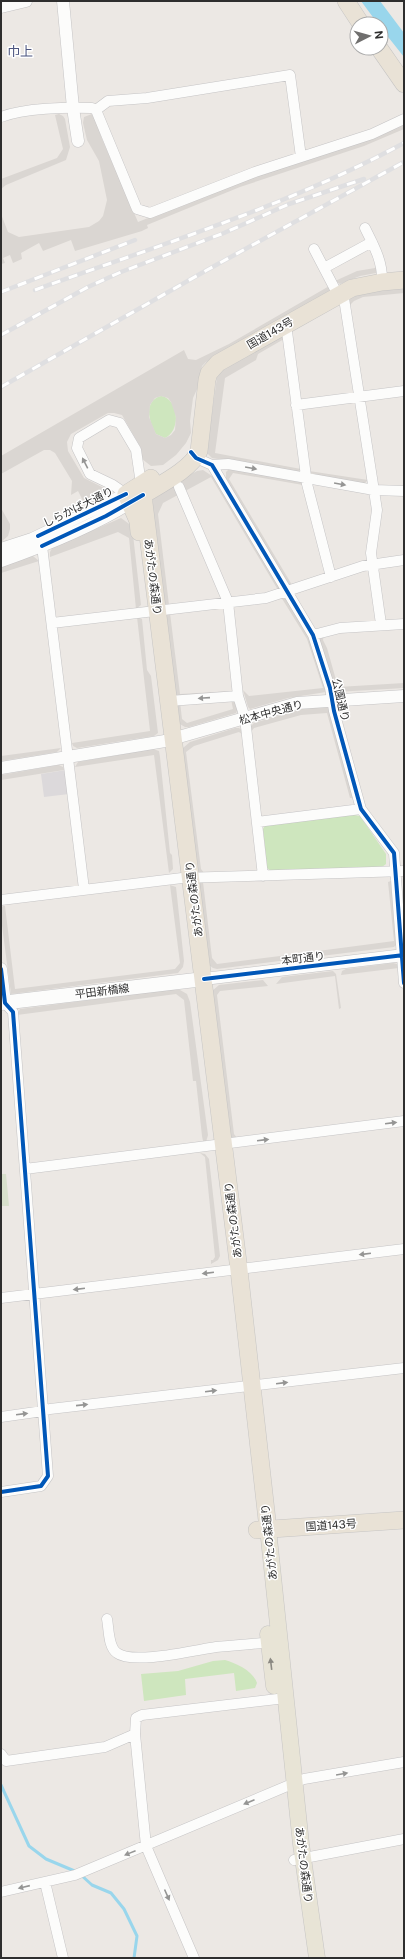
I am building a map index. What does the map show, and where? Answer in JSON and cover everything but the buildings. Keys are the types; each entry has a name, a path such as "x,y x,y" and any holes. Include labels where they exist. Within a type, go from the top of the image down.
{"highway":[{"path":"346,1 356,16"},
{"path":"385,56 404,84"},
{"name":"国道143号","path":"196,452 207,380 212,369 218,363 341,294 362,285 404,280"},
{"path":"135,494 196,452"},
{"name":"あがたの森通り","path":"135,494 138,521 169,700 169,740"},
{"name":"あがたの森通り","path":"153,610 234,1270 262,1530"},
{"name":"国道143号","path":"262,1530 404,1520"}],"main road":[{"name":"平田新橋線","path":"3,1003 199,980"},
{"name":"あがたの森通り","path":"262,1530 299,1859 306,1958"},
{"name":"あがたの森通り","path":"299,1859 317,1958"}],"street":[{"path":"1,6 26,1"},
{"path":"63,1 73,108 78,141"},
{"path":"96,110 108,101 147,98 290,75 301,157"},
{"path":"1,117 17,113 73,108 92,108 96,110 137,209 150,213 255,172 372,134 404,119"},
{"path":"365,228 383,270 382,282"},
{"path":"324,268 372,242"},
{"path":"314,249 324,268 341,294 360,396 377,510 371,553 381,624"},
{"path":"286,324 306,478 331,577"},
{"path":"296,405 404,391"},
{"path":"109,420 120,423 136,450 135,494 90,474 77,448 79,438 109,420"},
{"path":"196,452 212,465 228,464 374,490 404,491"},
{"name":"公園通り","path":"212,465 286,592 313,635 332,699 361,809 394,853 400,871 404,983"},
{"path":"179,487 228,602 238,696 245,718 263,876"},
{"name":"しらかば大通り","path":"1,560 42,546 135,494"},
{"name":"しらかば大通り","path":"1,549 32,539 135,494"},
{"path":"42,546 84,889"},
{"path":"52,623 266,598 373,564 404,560"},
{"path":"313,635 340,628 381,624 404,624"},
{"path":"169,700 238,696"},
{"name":"松本中央通り","path":"1,768 169,740 297,703 332,699 404,696"},
{"path":"257,822 361,809"},
{"path":"1,900 187,878 400,871"},
{"name":"本町通り","path":"199,980 403,955"},
{"path":"1,969 3,1003 13,1012 48,1476 41,1486 1,1492"},
{"path":"25,1169 404,1122"},
{"path":"1,1298 404,1249"},
{"path":"1,1417 50,1409 404,1368"},
{"path":"107,1619 112,1647 116,1653 125,1657 179,1654 216,1647 274,1642"},
{"path":"194,1958 146,1846 135,1734 136,1718 142,1715 281,1698"},
{"path":"1,1754 6,1761 105,1747 135,1734"},
{"path":"1,1892 79,1873 304,1779 404,1762"},
{"path":"299,1859 404,1839"},
{"path":"45,1882 63,1958"}],"shaded area":[{"path":"59,114 65,119 70,147 66,160 6,185 1,189 1,179 57,158 63,149 55,115"},
{"path":"92,114 138,222 248,178 404,124 404,129 364,146 240,187 147,225 148,228 142,231 75,251 71,240 43,251 39,243 21,253 22,259 13,263 10,255 3,258 5,263 1,264 1,214 8,232 19,237 89,227 99,221 103,216 107,200 99,161 87,140 83,123 84,117"},
{"path":"377,264 378,270 376,273 360,276 340,284 335,281 357,271 375,268"},
{"path":"331,285 332,291 206,362 202,366 198,387 193,398 190,421 191,433 186,443 176,455 163,465 151,466 142,459 141,448 122,415 108,413 71,434 67,442 68,451 84,478 104,488 105,493 99,500 86,507 78,491 71,495 72,481 55,453 50,450 44,450 1,474 1,456 184,350 188,359 196,360 229,344","holes":["161,396 168,398 171,402 176,417 175,430 171,435 165,438 156,434 149,417 150,405 155,398"]},
{"path":"404,288 404,293 363,297 354,301 350,305 349,299 351,297 366,291"},
{"path":"281,337 284,339 258,354 256,360 225,378 215,453 301,469 298,472 212,458 207,453 207,449 217,377 223,370"},
{"path":"229,469 300,481 303,485 233,473 229,479 292,585 287,586 226,481 226,472"},
{"path":"203,470 215,478 280,587 278,590 211,477 163,503 158,514 169,605 164,603 152,505 153,499 166,488 197,471"},
{"path":"309,471 368,480 364,484 311,475"},
{"path":"1,508 10,524 10,529 8,536 1,542"},
{"path":"121,518 132,526 141,605 136,609 129,538 118,532 50,557 52,548"},
{"path":"33,556 39,561 1,573 1,565"},
{"path":"281,597 286,597 312,638 327,685 326,692 288,698 250,709 243,690 249,696 323,688 307,639"},
{"path":"170,613 180,694 231,691 229,694 175,697 165,618 167,614"},
{"path":"137,617 142,619 147,670 151,676 158,733 154,736 77,748 73,746 72,743 150,731"},
{"path":"324,636 323,640 327,648 338,687 404,683 404,688 336,692 334,690 318,638"},
{"path":"231,699 235,701 238,709 236,713 189,727 185,727 178,723 174,702 180,702 182,719 187,723 233,709"},
{"path":"323,706 329,708 354,798 350,798 327,713 301,715 254,728 251,732 250,727 254,723 302,709"},
{"path":"239,728 243,731 243,735 239,732 194,746 186,752 201,869 205,874 196,872 183,748 190,742"},
{"path":"61,748 57,752 1,761 1,756"},
{"path":"153,749 159,751 160,757 170,853 172,855 173,869 169,873 154,755 75,767 78,762"},
{"path":"59,765 63,767 64,770 1,780 1,775"},
{"path":"66,770 69,794 44,797 41,774"},
{"path":"391,881 396,945 394,947 321,956 318,954 318,951 394,941 388,882"},
{"path":"203,882 212,958 217,964 312,952 311,957 217,969 213,968 206,963 198,884"},
{"path":"170,885 176,887 184,961 183,967 178,973 11,994 1,918 1,908 3,906 5,906 15,989 175,969 180,963"},
{"path":"393,963 397,964 399,968 341,975 342,971 346,969"},
{"path":"333,971 336,974 341,1008 339,1009 335,976 276,984 282,977"},
{"path":"263,980 268,986 220,991 217,995 234,1134 237,1138 231,1138 212,991 219,985"},
{"path":"175,989 187,994 190,1002 208,1135 206,1142 199,1146 203,1141 196,1081 193,1081 184,1000 176,994 17,1015 20,1009"},
{"path":"200,1153 205,1154 209,1159 220,1256 218,1260 211,1264 211,1260 215,1257 205,1157"}],"green space":[{"path":"161,396 167,398 171,402 176,415 174,428 165,438 156,434 151,424 149,412 152,402"},
{"path":"354,815 360,816 386,854 386,864 382,867 271,871 267,868 263,829 265,825"},
{"path":"1,1174 6,1174 9,1206 1,1206"},
{"path":"225,1660 239,1665 248,1671 257,1683 255,1688 236,1691 234,1673 185,1679 186,1695 144,1701 141,1674 178,1671 213,1661"}],"water":[{"path":"361,1 380,1 404,33 404,57 389,38 389,16 372,16"}],"waterway":[{"path":"1,1785 29,1846 46,1859 77,1872"},
{"path":"81,1875 92,1885 111,1893 124,1909 137,1936 134,1958"}],"railway":[{"path":"35,290 269,205 360,166 404,143"},
{"path":"1,387 207,270 404,162"},
{"path":"1,335 88,287 121,272 224,233 289,204 364,179"},
{"path":"1,292 135,240"}],"cycle path":[{"path":"191,452 196,458 212,465 313,635 330,688 334,711 361,809 394,853 404,983"},
{"path":"38,536 126,494"},
{"path":"42,546 106,516 143,495"},
{"path":"204,979 404,955"},
{"path":"1,969 5,1003 13,1012 48,1476 41,1486 1,1492"}],"district":[{"name":"巾上","path":"20,51"}]}
